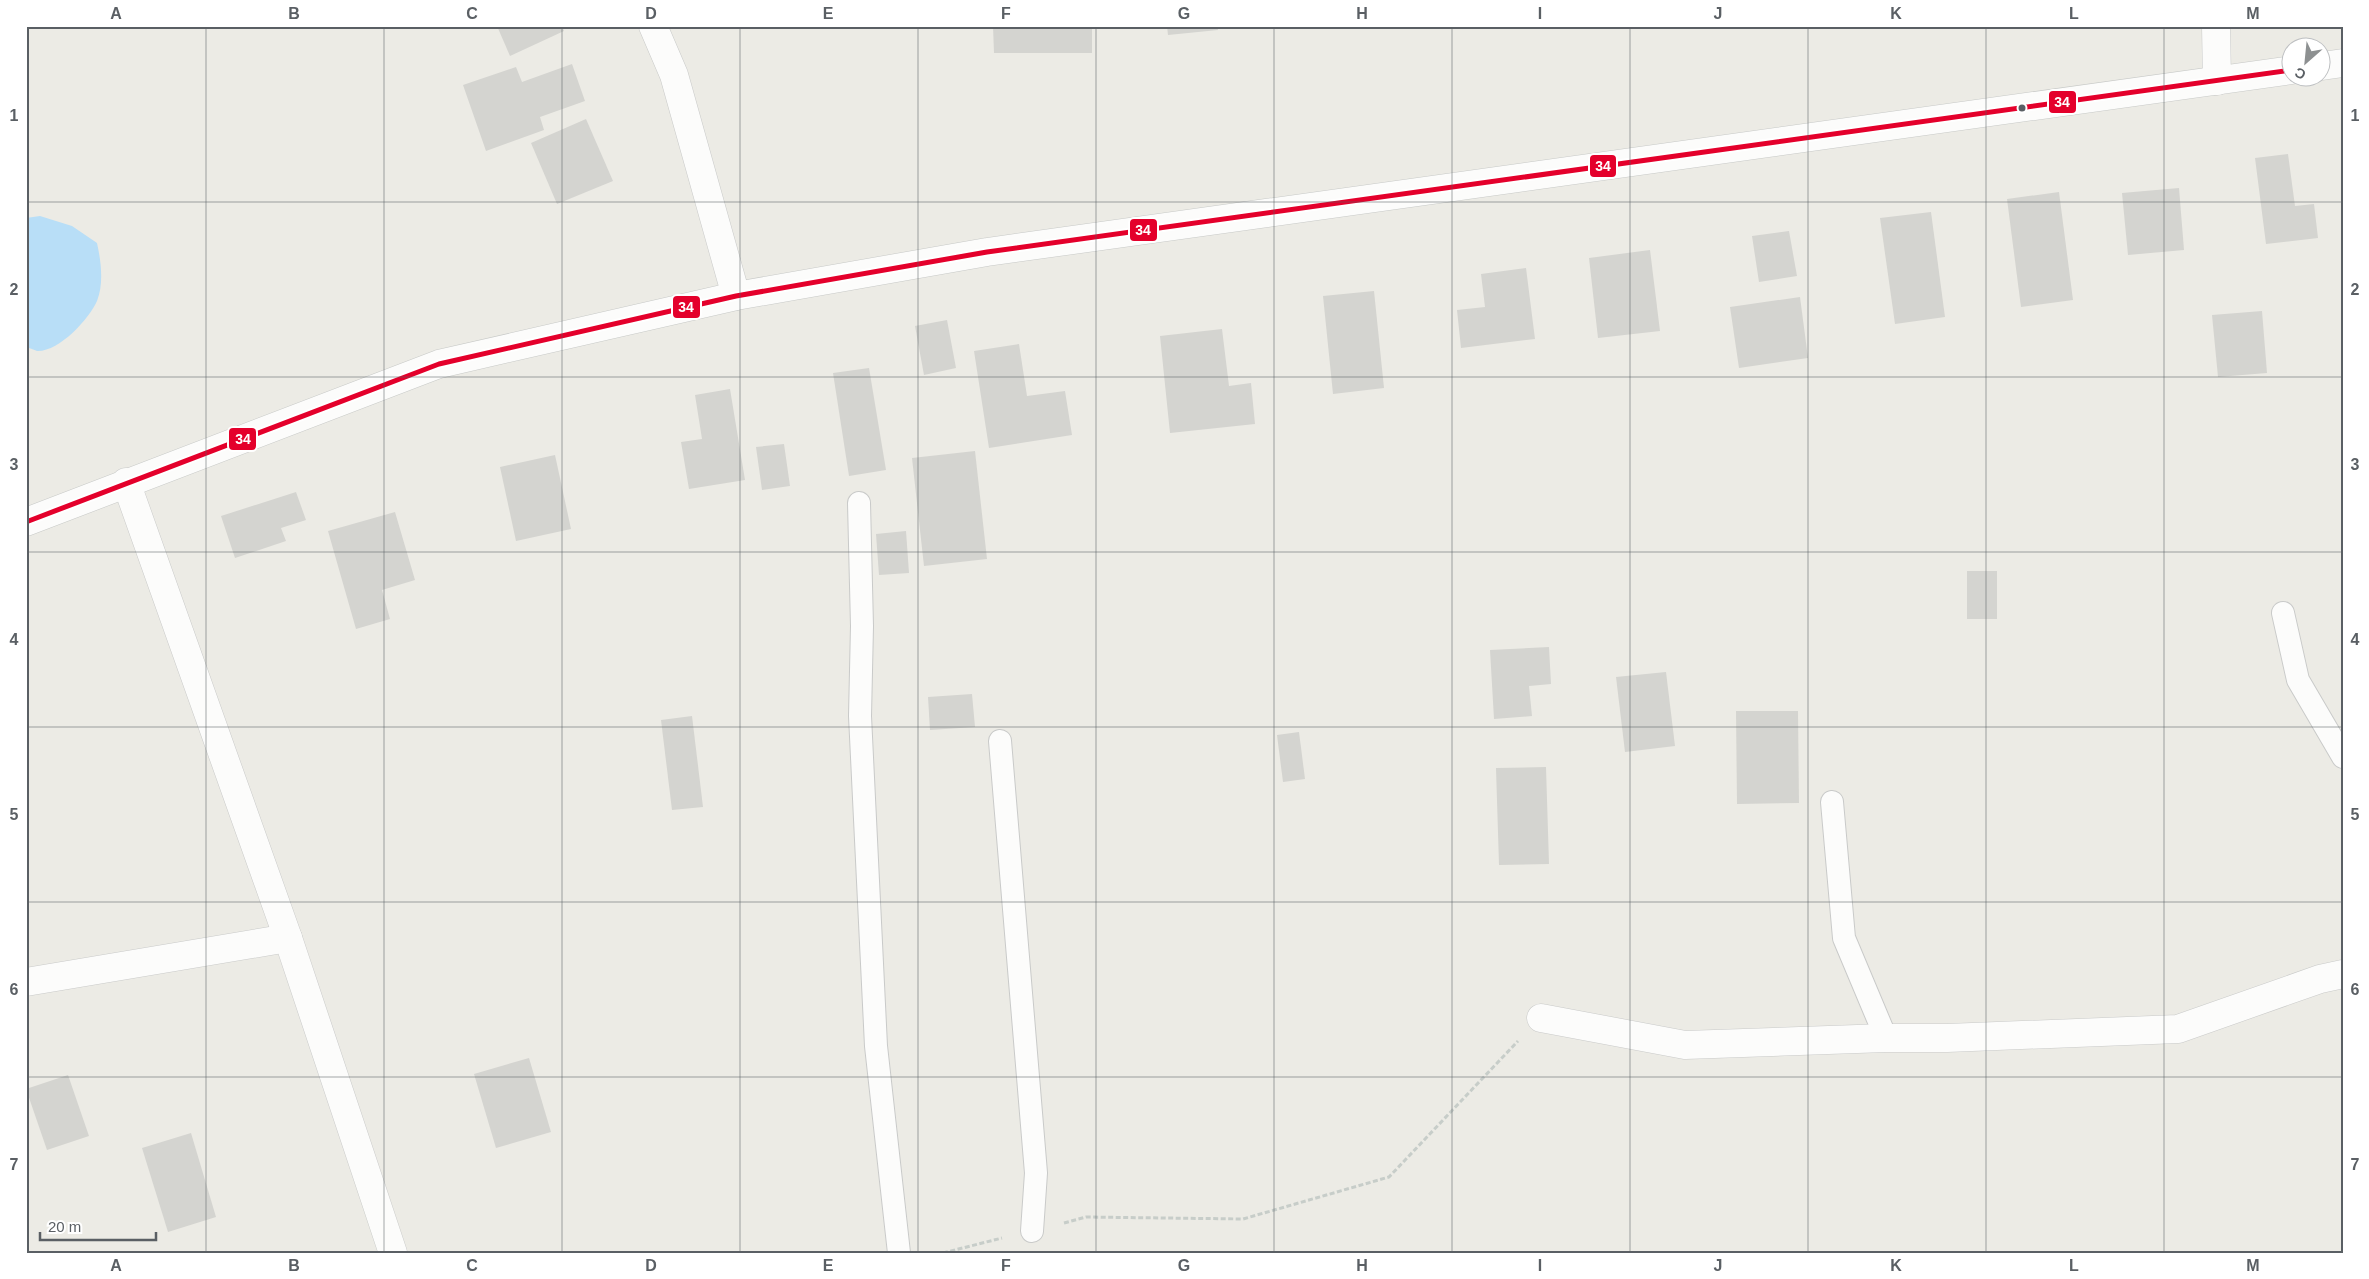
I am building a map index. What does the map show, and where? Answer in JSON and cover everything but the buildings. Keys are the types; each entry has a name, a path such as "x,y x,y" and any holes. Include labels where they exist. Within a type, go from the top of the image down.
{"main road":[{"path":"653,26 674,74 736,296"},
{"path":"2216,26 2217,81"},
{"path":"26,522 126,482 439,364 736,296 987,252 2282,71"},
{"path":"126,482 288,938 393,1253"},
{"path":"26,982 288,938"},
{"path":"1541,1018 1685,1045 1886,1038 1947,1038 2178,1029 2320,979 2343,974"}],"lane":[{"path":"859,503 862,626 860,716 876,1046 899,1253"},
{"path":"2283,613 2298,680 2343,757"},
{"path":"1000,741 1036,1173 1032,1231"},
{"path":"1832,802 1844,938 1886,1038"}],"path":[{"path":"943,1253 1086,1217 1243,1219 1389,1177 1541,1018"}],"water":[{"path":"40,216 72,226 97,243 101,265 101,279 97,301 80,325 55,346 37,351 26,347 26,218"}],"transit line":[{"name":"34","path":"26,522 439,364 736,296 987,252 2282,71"}]}
